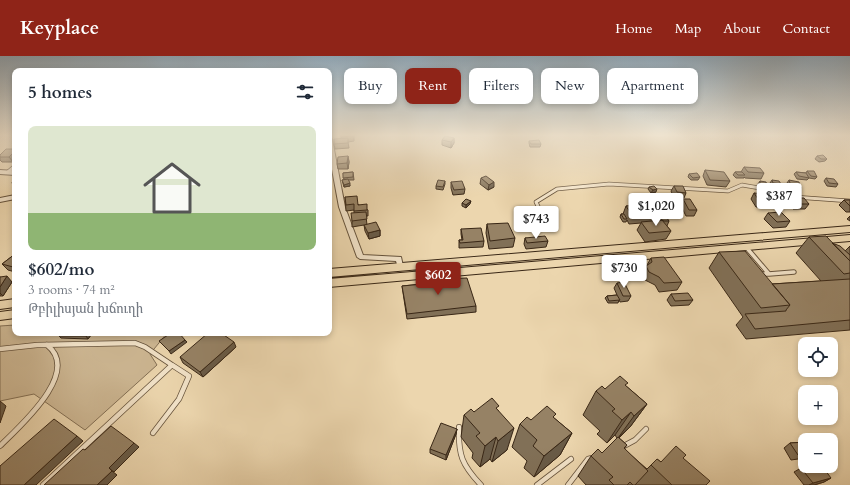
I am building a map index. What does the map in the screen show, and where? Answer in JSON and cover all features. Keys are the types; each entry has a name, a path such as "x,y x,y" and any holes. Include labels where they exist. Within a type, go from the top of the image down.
{"main road":[{"path":"332,273 850,229"},
{"path":"332,283 850,238"},
{"path":"0,305 12,303"},
{"path":"0,316 12,314"}],"street":[{"path":"332,155 342,207 360,256 399,259 400,266"},
{"path":"0,172 12,172"},
{"path":"0,200 12,198"}],"lane":[{"path":"544,220 536,202 557,189 609,184 728,191 742,185 772,190 794,197 850,201"},
{"path":"746,246 768,274"},
{"path":"754,275 794,272"},
{"path":"0,349 47,345 135,343 145,347 189,376 184,392 153,433"},
{"path":"0,446 43,399 57,374 59,365 58,357 54,350 47,345"},
{"path":"44,485 172,365"},
{"path":"459,427 458,450 463,464 481,485"},
{"path":"617,450 635,440 646,429"},
{"path":"568,485 588,459 596,458"},
{"path":"537,485 571,459"}],"shaded area":[{"path":"12,325 12,336 165,336 150,354 157,365 85,430 34,394 0,401 0,326"}],"building":[{"path":"0,155 11,155 9,157 0,157"},
{"path":"823,155 827,159 821,159 817,156"},
{"path":"348,156 347,163 337,164 338,157"},
{"path":"744,167 760,168 764,173 748,172"},
{"path":"705,170 724,172 730,181 710,180"},
{"path":"807,171 814,171 817,177 811,176"},
{"path":"353,172 353,177 343,178 343,173"},
{"path":"735,172 742,172 745,175 738,175"},
{"path":"796,172 806,173 809,178 799,176"},
{"path":"697,173 700,177 693,178 689,174"},
{"path":"486,176 494,182 489,185 481,178"},
{"path":"826,178 834,179 838,184 829,183"},
{"path":"348,179 350,183 344,185 342,180"},
{"path":"438,180 445,181 443,187 436,186"},
{"path":"772,180 779,181 781,184 773,183"},
{"path":"789,180 799,182 801,188 791,186"},
{"path":"462,181 465,189 454,190 451,182"},
{"path":"760,181 766,182 767,185 760,184"},
{"path":"654,186 657,189 653,190 649,187"},
{"path":"674,186 683,186 686,193 677,192"},
{"path":"754,193 766,194 772,202 760,202"},
{"path":"357,196 358,205 367,204 367,210 354,211 354,204 346,205 345,197"},
{"path":"792,198 804,198 809,204 797,204"},
{"path":"466,199 471,201 466,205 462,203"},
{"path":"683,199 690,199 697,210 689,210"},
{"path":"844,200 850,200 850,206"},
{"path":"651,204 657,214 632,215 626,206"},
{"path":"654,209 661,209 669,221 660,220"},
{"path":"366,212 367,219 352,221 351,213"},
{"path":"781,212 790,221 777,222 768,213"},
{"path":"621,214 624,214 627,219 624,219"},
{"path":"662,220 671,231 649,233 641,222"},
{"path":"376,222 380,230 368,233 364,225"},
{"path":"508,223 515,238 490,241 487,224"},
{"path":"481,228 484,241 460,243 459,240 463,240 461,229"},
{"path":"545,236 548,241 527,243 525,238"},
{"path":"826,236 850,261 850,273 844,274 809,237"},
{"path":"832,243 840,246 850,255 850,261"},
{"path":"745,251 790,305 761,308 719,252"},
{"path":"12,256 12,267 2,264"},
{"path":"664,257 682,282 664,283 659,277 649,272 646,266 652,262 651,258"},
{"path":"626,261 630,266 616,268 613,263"},
{"path":"7,276 0,287 0,277"},
{"path":"467,278 476,306 407,314 402,286 433,283 432,281 440,279"},
{"path":"850,279 850,320 755,329 745,314 786,311 790,305 772,284"},
{"path":"624,282 631,296 623,296 617,283"},
{"path":"688,293 693,300 675,301 671,294"},
{"path":"617,295 620,300 609,301 607,296"},
{"path":"166,336 182,336 185,340 169,351 159,341"},
{"path":"204,336 225,336 234,342 200,372 180,357"},
{"path":"620,376 628,383 625,385 647,404 634,416 631,412 622,420 612,411 615,409 596,391 602,386 605,389"},
{"path":"492,398 499,406 496,408 514,428 498,441 496,437 485,446 476,436 480,433 464,415 471,409 474,412"},
{"path":"547,406 556,414 553,417 572,433 544,456 533,446 537,440 520,424 527,417 531,420"},
{"path":"54,419 77,436 24,485 0,485 0,466"},
{"path":"441,423 457,429 446,455 430,449"},
{"path":"111,426 134,443 109,468 112,471 97,485 44,485 83,449 85,450"},
{"path":"618,437 627,445 624,448 648,471 635,485 630,482 627,485 614,485 609,480 613,477 591,456 598,449 602,453"},
{"path":"798,442 798,455 790,443"},
{"path":"676,446 686,455 683,458 710,481 706,485 672,485 651,465 657,459 661,462"},
{"path":"805,473 827,473 831,478 813,483"}]}
